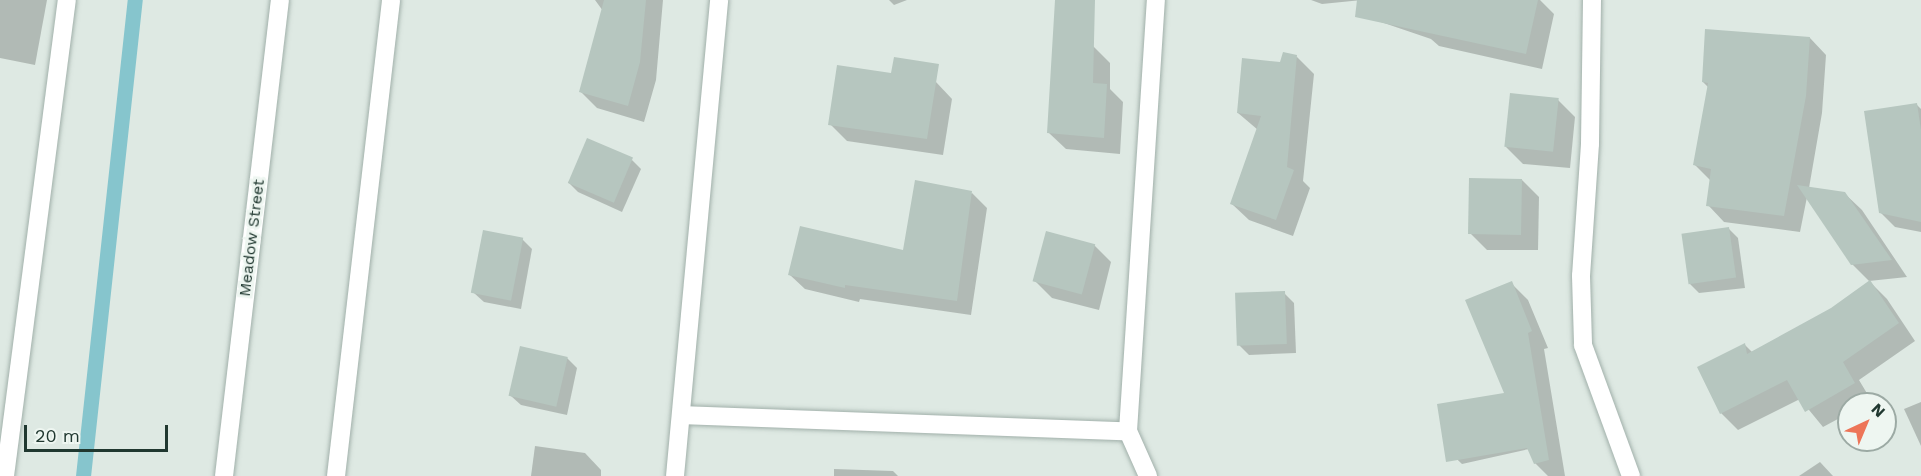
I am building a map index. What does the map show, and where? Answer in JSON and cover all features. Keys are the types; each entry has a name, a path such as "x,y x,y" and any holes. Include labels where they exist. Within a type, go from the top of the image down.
{"street":[{"path":"5,476 67,0"},
{"name":"Meadow Street","path":"224,476 280,0"},
{"path":"336,476 391,0"},
{"path":"675,476 719,0"},
{"path":"1148,476 1128,430 1156,0"},
{"path":"1592,0 1590,144 1581,276 1583,345 1630,476"},
{"path":"682,415 1128,430"}],"building":[{"path":"604,0 646,0 640,62 628,106 579,92"},
{"path":"1055,0 1095,0 1093,83 1107,84 1104,138 1047,133"},
{"path":"1357,0 1538,0 1526,54 1355,17"},
{"path":"1705,29 1810,37 1806,96 1784,216 1706,206 1711,169 1693,165 1708,83 1702,82"},
{"path":"1283,52 1297,55 1287,167 1294,170 1276,220 1230,204 1261,116 1237,113 1242,58 1280,62"},
{"path":"894,57 939,64 927,139 828,125 837,65 891,73"},
{"path":"1510,93 1559,98 1553,152 1504,147"},
{"path":"1917,103 1921,130 1921,222 1879,213 1864,111"},
{"path":"587,138 633,158 614,203 568,183"},
{"path":"1469,178 1522,179 1521,235 1468,234"},
{"path":"915,180 972,191 957,301 845,285 845,288 788,275 800,226 903,250"},
{"path":"1797,185 1845,192 1892,260 1851,265"},
{"path":"1729,227 1736,278 1689,284 1681,234"},
{"path":"483,230 523,238 511,301 471,293"},
{"path":"1046,231 1095,244 1082,294 1033,281"},
{"path":"1870,280 1899,323 1843,362 1855,383 1805,412 1787,380 1720,414 1697,367 1745,343 1747,354 1831,308"},
{"path":"1512,281 1532,331 1528,333 1549,460 1534,464 1527,448 1446,462 1437,404 1504,393 1465,300"},
{"path":"1285,291 1287,344 1237,346 1235,293"},
{"path":"520,346 568,357 556,407 509,396"}],"waterway":[{"path":"83,476 135,0"}]}
